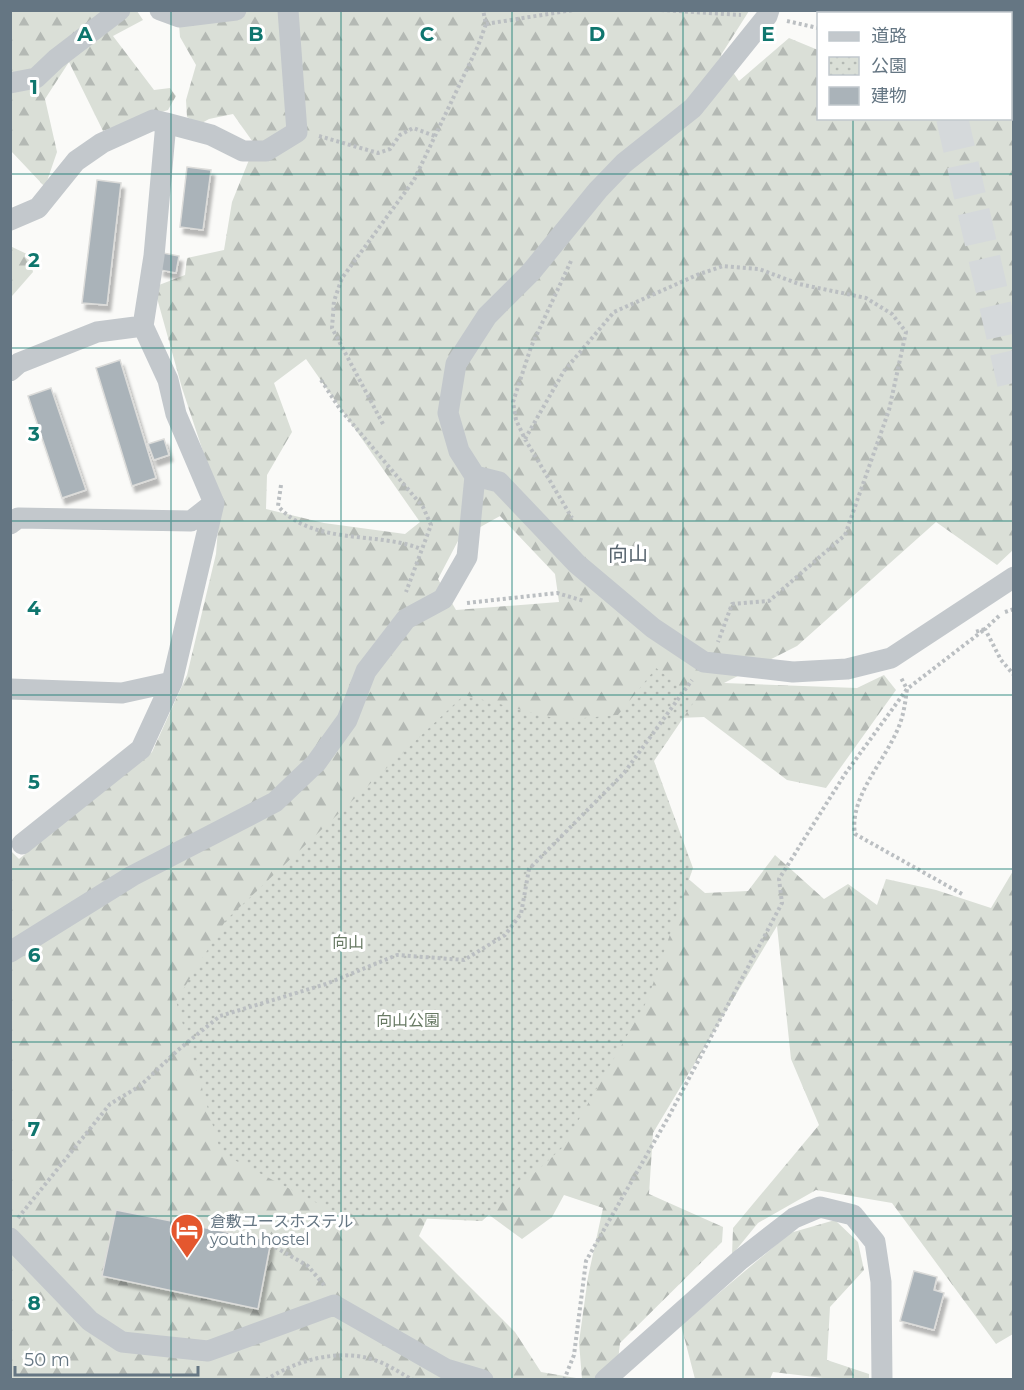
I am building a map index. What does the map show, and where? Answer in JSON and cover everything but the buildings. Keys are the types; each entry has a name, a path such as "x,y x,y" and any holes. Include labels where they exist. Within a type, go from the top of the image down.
{"street":[{"path":"10,83 36,78 56,59 120,10"},
{"path":"160,10 179,17 236,10"},
{"path":"10,220 38,208 76,161 102,143 153,120 211,135 243,152 266,151 297,132 288,10"},
{"path":"10,952 132,876 274,802 316,763 347,720 366,670 406,619 443,599 467,556 475,476 459,451 448,413 456,364 487,316 531,272 598,190 624,163 693,108 768,16 769,10"},
{"path":"22,844 141,749 172,682 213,503 176,414 168,380 143,326 154,256 166,123"},
{"path":"10,371 19,363 97,332 143,326"},
{"path":"475,476 499,482 577,564 653,628 704,662 793,672 847,669 891,658 1014,577"},
{"path":"10,524 18,518 191,521 213,503"},
{"path":"10,689 122,693 172,682"},
{"path":"605,1380 740,1260 794,1218 820,1208 853,1215 875,1242 881,1282 882,1380"},
{"path":"11,1239 90,1321 122,1342 208,1352 334,1305 446,1369 483,1380"}],"path":[{"path":"383,424 332,328 334,302 342,278 414,180 478,46 486,24 483,10"},
{"path":"486,24 573,10"},
{"path":"297,132 323,136 378,153 390,149 400,135 413,128 435,136"},
{"path":"572,519 525,439 516,420 513,402 531,347 574,255"},
{"path":"11,1239 20,1213 110,1104 140,1086 178,1050 220,1016 326,984 397,955 464,960 505,935 521,914 529,868 624,772 714,651 732,604 770,601 845,535 889,410 906,332 892,314 866,298 799,284 759,269 723,266 697,274 614,312 564,371 525,439"},
{"path":"321,380 340,409 423,507 431,525 405,596 406,619"},
{"path":"281,485 278,506 288,517 344,538 406,543 421,549"},
{"path":"443,599 459,604 557,593 588,602"},
{"path":"564,1380 574,1355 586,1261 669,1116 782,903 779,879 845,774 907,689 1003,613 1014,609"},
{"path":"938,627 958,636 985,629"},
{"path":"985,629 1001,660 1014,675"},
{"path":"891,658 907,689 905,711 896,733 857,806 853,825 855,834 962,894"},
{"path":"275,1247 308,1266 327,1288 334,1305"},
{"path":"266,1380 307,1360 344,1354 379,1361 413,1380"}],"green space":[{"path":"10,11 137,11 143,20 113,36 154,90 170,88 176,96 168,110 103,131 69,62 45,99 57,152 45,187 11,151"},
{"name":"向山","path":"173,11 749,11 721,55 739,81 789,38 817,50 817,120 1012,120 1012,12 1008,11 1013,11 1013,550 997,565 936,522 797,646 724,683 857,688 884,675 896,690 826,788 787,780 704,717 678,718 597,828 632,831 705,893 748,891 775,855 824,899 848,884 877,905 886,879 936,890 991,908 1013,871 1013,1334 996,1344 892,1203 816,1190 758,1223 732,1255 733,1228 819,1125 791,1059 777,926 653,1133 649,1194 723,1227 722,1242 620,1343 616,1379 582,1379 11,1379 10,850 19,859 152,752 187,675 216,554 220,503 182,388 157,298 159,285 185,275 187,258 224,250 232,202 255,145 233,114 209,119 200,124 187,117 186,100 196,65 180,37 178,12","holes":["306,359 420,522 405,534 324,523 266,509 267,475 292,432 274,383","500,516 555,574 559,602 456,610 438,579 459,539","564,1195 603,1208 588,1277 579,1342 582,1379 541,1372 515,1332 419,1236 436,1199 477,1206 522,1239 552,1217"]},
{"path":"10,246 29,255 33,272 12,296"},
{"name":"向山公園","path":"656,668 696,699 654,761 693,868 647,1001 563,1147 482,1221 340,1215 221,1153 176,1001 226,920 464,695 561,720 618,715"},
{"path":"835,1220 858,1242 864,1270 830,1307 827,1360 869,1374 869,1379 831,1379 773,1372 770,1379 695,1379 681,1325 790,1233"}],"tunnel":[{"path":"952,120 1014,387"}],"place":[{"name":"倉敷ユースホステル youth hostel","path":"187,1259"}],"district":[{"name":"向山","path":"628,554"}]}
